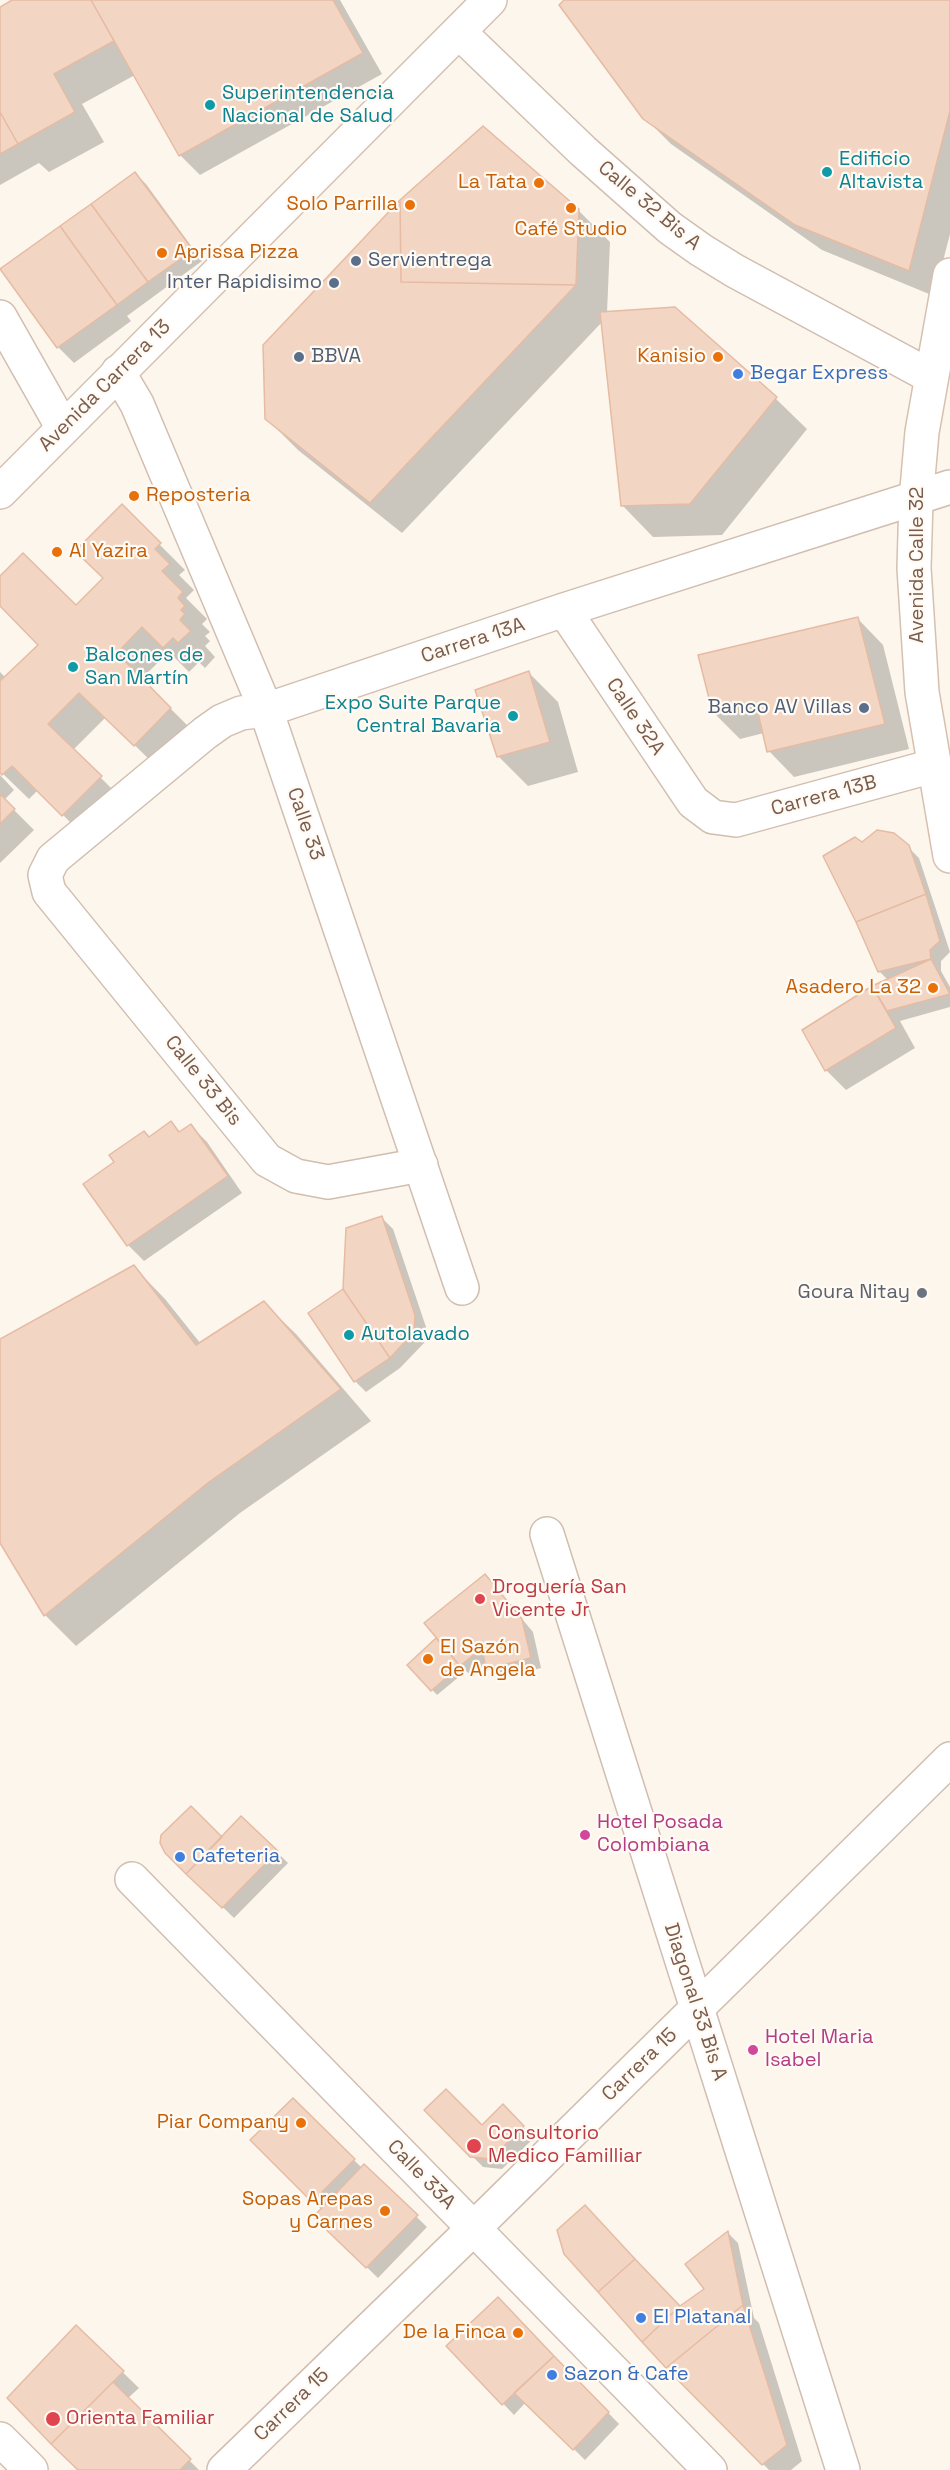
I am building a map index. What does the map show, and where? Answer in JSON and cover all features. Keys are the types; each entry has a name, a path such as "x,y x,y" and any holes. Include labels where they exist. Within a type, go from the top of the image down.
{"street":[{"name":"Avenida Carrera 13","path":"0,492 490,0"},
{"name":"Calle 32 Bis A","path":"459,32 591,158 670,228 735,270 930,376"},
{"name":"Avenida Calle 32","path":"950,274 930,376 916,500 914,568 918,650 933,766 950,855"},
{"path":"0,317 63,428"},
{"name":"Calle 33","path":"118,372 137,404 266,710 462,1288"},
{"name":"Carrera 13A","path":"45,875 53,859 222,721 241,713 266,710 564,610 950,488"},
{"name":"Calle 32A","path":"564,610 693,802 713,816"},
{"name":"Carrera 13B","path":"713,816 736,820 933,766"},
{"name":"Calle 33 Bis","path":"45,875 49,892 267,1160 296,1176 328,1182 421,1165"},
{"name":"Diagonal 33 Bis A","path":"547,1534 843,2470"},
{"name":"Carrera 15","path":"224,2470 948,1764"},
{"name":"Calle 33A","path":"132,1879 710,2470"},
{"path":"0,2439 31,2470"}],"building":[{"path":"12,0 91,0 114,41 54,74 75,112 18,144 0,112 0,7"},
{"name":"Superintendencia Nacional de Salud","path":"91,0 333,0 363,53 179,156"},
{"name":"Edificio Altavista","path":"564,0 950,0 950,111 909,271 795,225 643,119 559,5"},
{"path":"0,112 18,144 0,154"},
{"path":"483,126 579,209 576,285 401,282 400,200"},
{"path":"135,172 193,250 148,282 91,204"},
{"path":"400,200 401,282 576,285 370,503 265,419 263,345"},
{"path":"91,204 148,282 117,305 60,226"},
{"path":"60,226 117,305 57,348 0,269"},
{"path":"675,307 777,397 690,504 621,506 600,312"},
{"name":"Balcones de San Martín","path":"122,504 161,543 155,549 170,564 162,571 183,592 178,598 185,606 181,610 185,614 180,620 191,631 178,643 173,638 163,648 142,627 117,653 171,708 134,746 79,693 48,724 102,776 62,816 12,766 2,775 0,773 0,681 38,645 0,606 0,576 23,553 76,605 103,578 75,551"},
{"path":"858,617 885,724 767,752 756,704 713,714 698,655"},
{"name":"Expo Suite Parque Central Bavaria","path":"529,671 550,742 497,757 475,690"},
{"path":"0,794 15,809 0,824"},
{"path":"877,830 894,833 909,845 926,894 856,922 823,856 855,837 862,842"},
{"path":"926,894 940,941 930,950 931,959 878,972 856,922"},
{"path":"931,959 950,994 887,1011 872,986"},
{"path":"872,986 896,1028 825,1071 802,1030"},
{"path":"171,1121 179,1132 191,1124 228,1176 127,1246 83,1184 114,1162 109,1155 144,1131 149,1137"},
{"path":"382,1216 415,1315 414,1332 390,1358 343,1289 346,1228"},
{"path":"134,1265 196,1345 264,1301 341,1389 209,1482 44,1616 0,1543 0,1339"},
{"name":"Autolavado","path":"343,1289 390,1358 354,1382 308,1313"},
{"path":"485,1574 522,1619 531,1658 486,1669 482,1648 460,1666 424,1623"},
{"path":"436,1638 460,1666 431,1691 407,1665"},
{"path":"191,1806 222,1837 186,1874 165,1853 160,1843 161,1835"},
{"path":"241,1816 278,1851 222,1908 186,1874"},
{"path":"446,2089 482,2125 503,2104 524,2126 491,2159 470,2157 424,2110"},
{"path":"293,2098 355,2159 312,2202 250,2140"},
{"path":"364,2164 418,2215 366,2268 313,2217"},
{"path":"585,2205 635,2259 598,2292 564,2254 557,2230"},
{"path":"728,2231 743,2305 666,2368 642,2342 680,2306 704,2289 685,2264"},
{"path":"635,2259 680,2306 642,2342 598,2292"},
{"path":"498,2297 554,2356 502,2405 446,2346"},
{"path":"743,2305 787,2445 762,2465 666,2368"},
{"path":"76,2325 124,2371 51,2444 7,2398"},
{"path":"554,2356 609,2412 573,2450 514,2393"},
{"path":"113,2382 191,2459 180,2470 78,2470 51,2444"}],"place":[{"name":"Superintendencia Nacional de Salud","path":"210,105"},
{"name":"Edificio Altavista","path":"827,172"},
{"name":"La Tata","path":"539,183"},
{"name":"Solo Parrilla","path":"410,205"},
{"name":"Café Studio","path":"571,208"},
{"name":"Aprissa Pizza","path":"162,253"},
{"name":"Servientrega","path":"356,261"},
{"name":"Inter Rapidisimo","path":"334,283"},
{"name":"BBVA","path":"299,357"},
{"name":"Kanisio","path":"718,357"},
{"name":"Begar Express","path":"738,374"},
{"name":"Reposteria","path":"134,496"},
{"name":"Al Yazira","path":"57,552"},
{"name":"Balcones de San Martín","path":"73,667"},
{"name":"Banco AV Villas","path":"864,708"},
{"name":"Expo Suite Parque Central Bavaria","path":"513,716"},
{"name":"Asadero La 32","path":"933,988"},
{"name":"Goura Nitay","path":"922,1293"},
{"name":"Autolavado","path":"349,1335"},
{"name":"Droguería San Vicente Jr","path":"480,1599"},
{"name":"El Sazón de Angela","path":"428,1659"},
{"name":"Hotel Posada Colombiana","path":"585,1835"},
{"name":"Cafeteria","path":"180,1857"},
{"name":"Hotel Maria Isabel","path":"753,2050"},
{"name":"Piar Company","path":"301,2123"},
{"name":"Consultorio Medico Familliar","path":"474,2146"},
{"name":"Sopas Arepas y Carnes","path":"385,2211"},
{"name":"El Platanal","path":"641,2318"},
{"name":"De la Finca","path":"518,2333"},
{"name":"Sazon & Cafe","path":"552,2375"},
{"name":"Orienta Familiar","path":"53,2419"}]}
